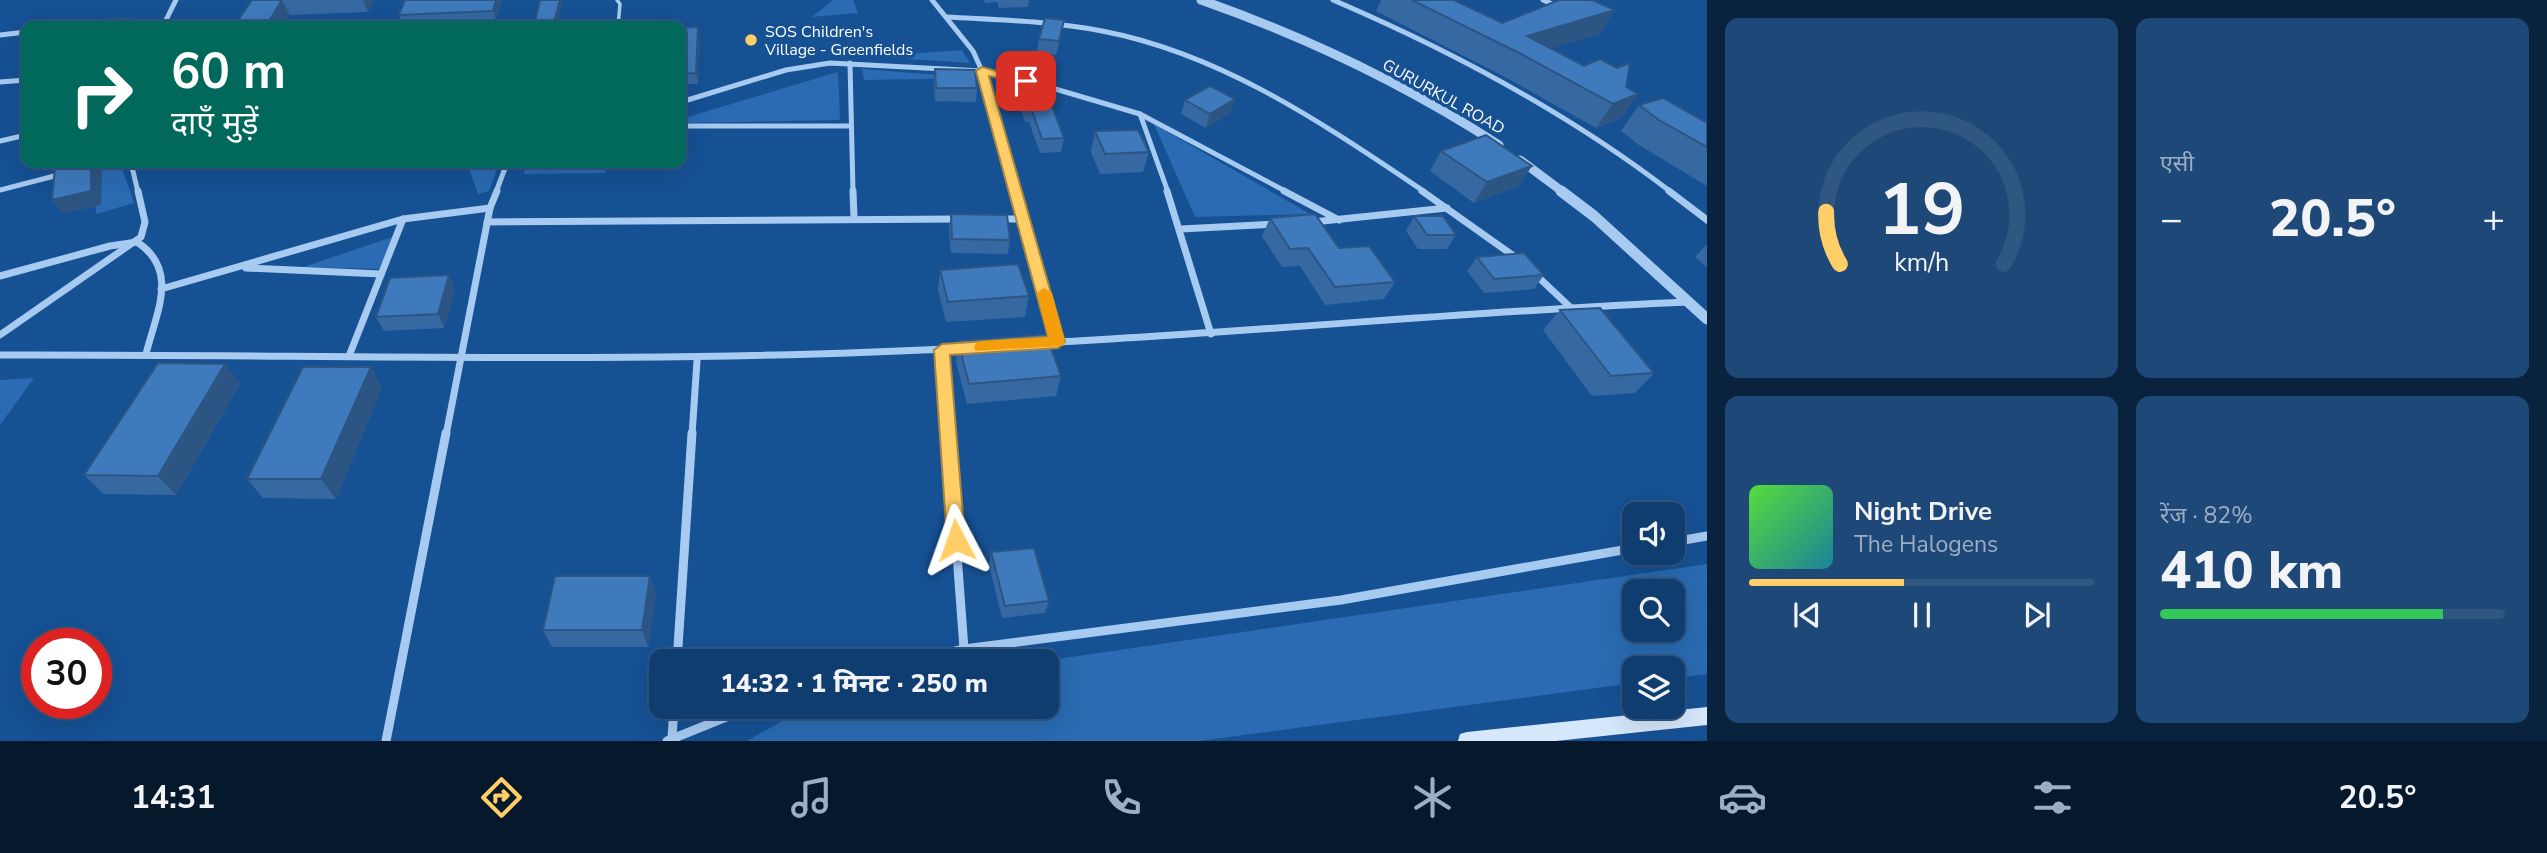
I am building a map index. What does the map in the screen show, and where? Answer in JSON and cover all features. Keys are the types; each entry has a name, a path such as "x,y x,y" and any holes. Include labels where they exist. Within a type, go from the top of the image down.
{"main road":[{"path":"1466,741 1595,735 1707,716"}],"street":[{"path":"166,21 176,0"},
{"path":"932,0 973,51 982,71 1058,342"},
{"name":"GURURKUL ROAD","path":"1201,0 1237,12 1330,52 1467,124 1559,188 1707,319"},
{"path":"1333,0 1431,46 1553,111 1618,152 1707,220"},
{"path":"1543,0 1566,10"},
{"path":"947,17 1089,28 1188,54 1230,72 1294,106 1448,208 1525,265"},
{"path":"0,34 21,32"},
{"path":"850,63 854,218"},
{"path":"686,100 794,67 850,63 982,71 1069,91 1140,114 1339,220"},
{"path":"0,82 21,80"},
{"path":"1140,114 1181,229 1212,334"},
{"path":"686,126 850,126"},
{"path":"0,141 21,136"},
{"path":"80,170 88,168"},
{"path":"0,335 137,242 145,222 132,168"},
{"path":"386,741 487,222 505,168"},
{"path":"0,190 67,173"},
{"path":"161,289 403,219 490,208"},
{"path":"1299,222 1448,208"},
{"path":"349,356 403,219"},
{"path":"487,222 972,219"},
{"path":"985,219 1024,219"},
{"path":"1181,229 1286,223"},
{"path":"0,276 110,246 137,242"},
{"path":"137,242 159,262 161,289 146,354"},
{"path":"240,268 381,274"},
{"path":"1532,272 1570,307"},
{"path":"1032,344 1212,334 1570,307 1689,302"},
{"path":"0,355 146,354 697,361 981,347"},
{"path":"942,350 964,649 1341,600 1622,550"},
{"path":"678,649 697,361"},
{"path":"1685,540 1707,536"},
{"path":"669,739 672,719"},
{"path":"669,739 720,719"}],"lane":[{"path":"617,0 620,4 618,21"}],"shaded area":[{"path":"833,0 853,0 858,13 812,17"},
{"path":"962,50 970,63 908,59 908,54"},
{"path":"862,69 978,78 864,80"},
{"path":"838,72 840,120 686,123 686,118"},
{"path":"1154,124 1310,214 1195,217"},
{"path":"93,168 122,168 134,203 96,214"},
{"path":"469,168 497,168 489,191 478,194"},
{"path":"526,168 606,168 605,173 524,174"},
{"path":"392,237 381,269 303,267"},
{"path":"34,378 0,425 0,380"},
{"path":"1707,564 1707,674 1685,677 1685,656 1622,656 1622,685 1199,741 747,741 786,719 1059,719 1059,659"}],"building":[{"path":"252,0 282,0 269,21 237,21"},
{"path":"405,0 496,0 493,11 399,15"},
{"path":"540,0 560,0 554,21 535,21"},
{"path":"1412,0 1454,0 1502,23 1559,0 1592,0 1615,10 1527,36 1584,66 1600,59 1617,68 1630,63 1626,87 1638,94 1613,104 1521,54"},
{"path":"130,18 128,21 95,20"},
{"path":"1045,18 1064,20 1059,41 1039,39"},
{"path":"698,27 696,73 686,74 686,28"},
{"path":"935,69 975,70 977,88 936,88"},
{"path":"1040,75 1064,138 1042,139 1016,76"},
{"path":"1210,86 1235,99 1210,114 1185,100"},
{"path":"1663,98 1707,123 1707,147 1659,120 1639,105"},
{"path":"1138,130 1149,152 1105,154 1095,131"},
{"path":"1486,135 1532,166 1487,182 1441,151"},
{"path":"55,168 91,168 91,191 52,200"},
{"path":"951,214 1007,215 1010,240 952,239"},
{"path":"1315,214 1339,248 1369,246 1395,282 1335,287 1308,248 1290,249 1270,218"},
{"path":"1414,216 1443,216 1456,235 1427,235"},
{"path":"1524,253 1544,275 1494,279 1477,257"},
{"path":"1018,264 1029,296 948,302 940,270"},
{"path":"449,275 438,314 376,317 390,278"},
{"path":"1600,308 1654,373 1611,376 1560,310"},
{"path":"1046,334 1061,376 969,384 958,341"},
{"path":"158,363 225,364 158,476 84,475"},
{"path":"303,367 371,367 321,479 247,479"},
{"path":"1034,548 1049,601 1005,606 991,552"},
{"path":"555,576 650,576 642,630 543,630"}],"slow traffic":[{"path":"982,347 1058,342 1044,293"}],"place":[{"name":"SOS Children's Village - Greenfields","path":"751,40"}],"route":[{"path":"956,540 942,350 1058,342 982,71 1026,81"}]}
